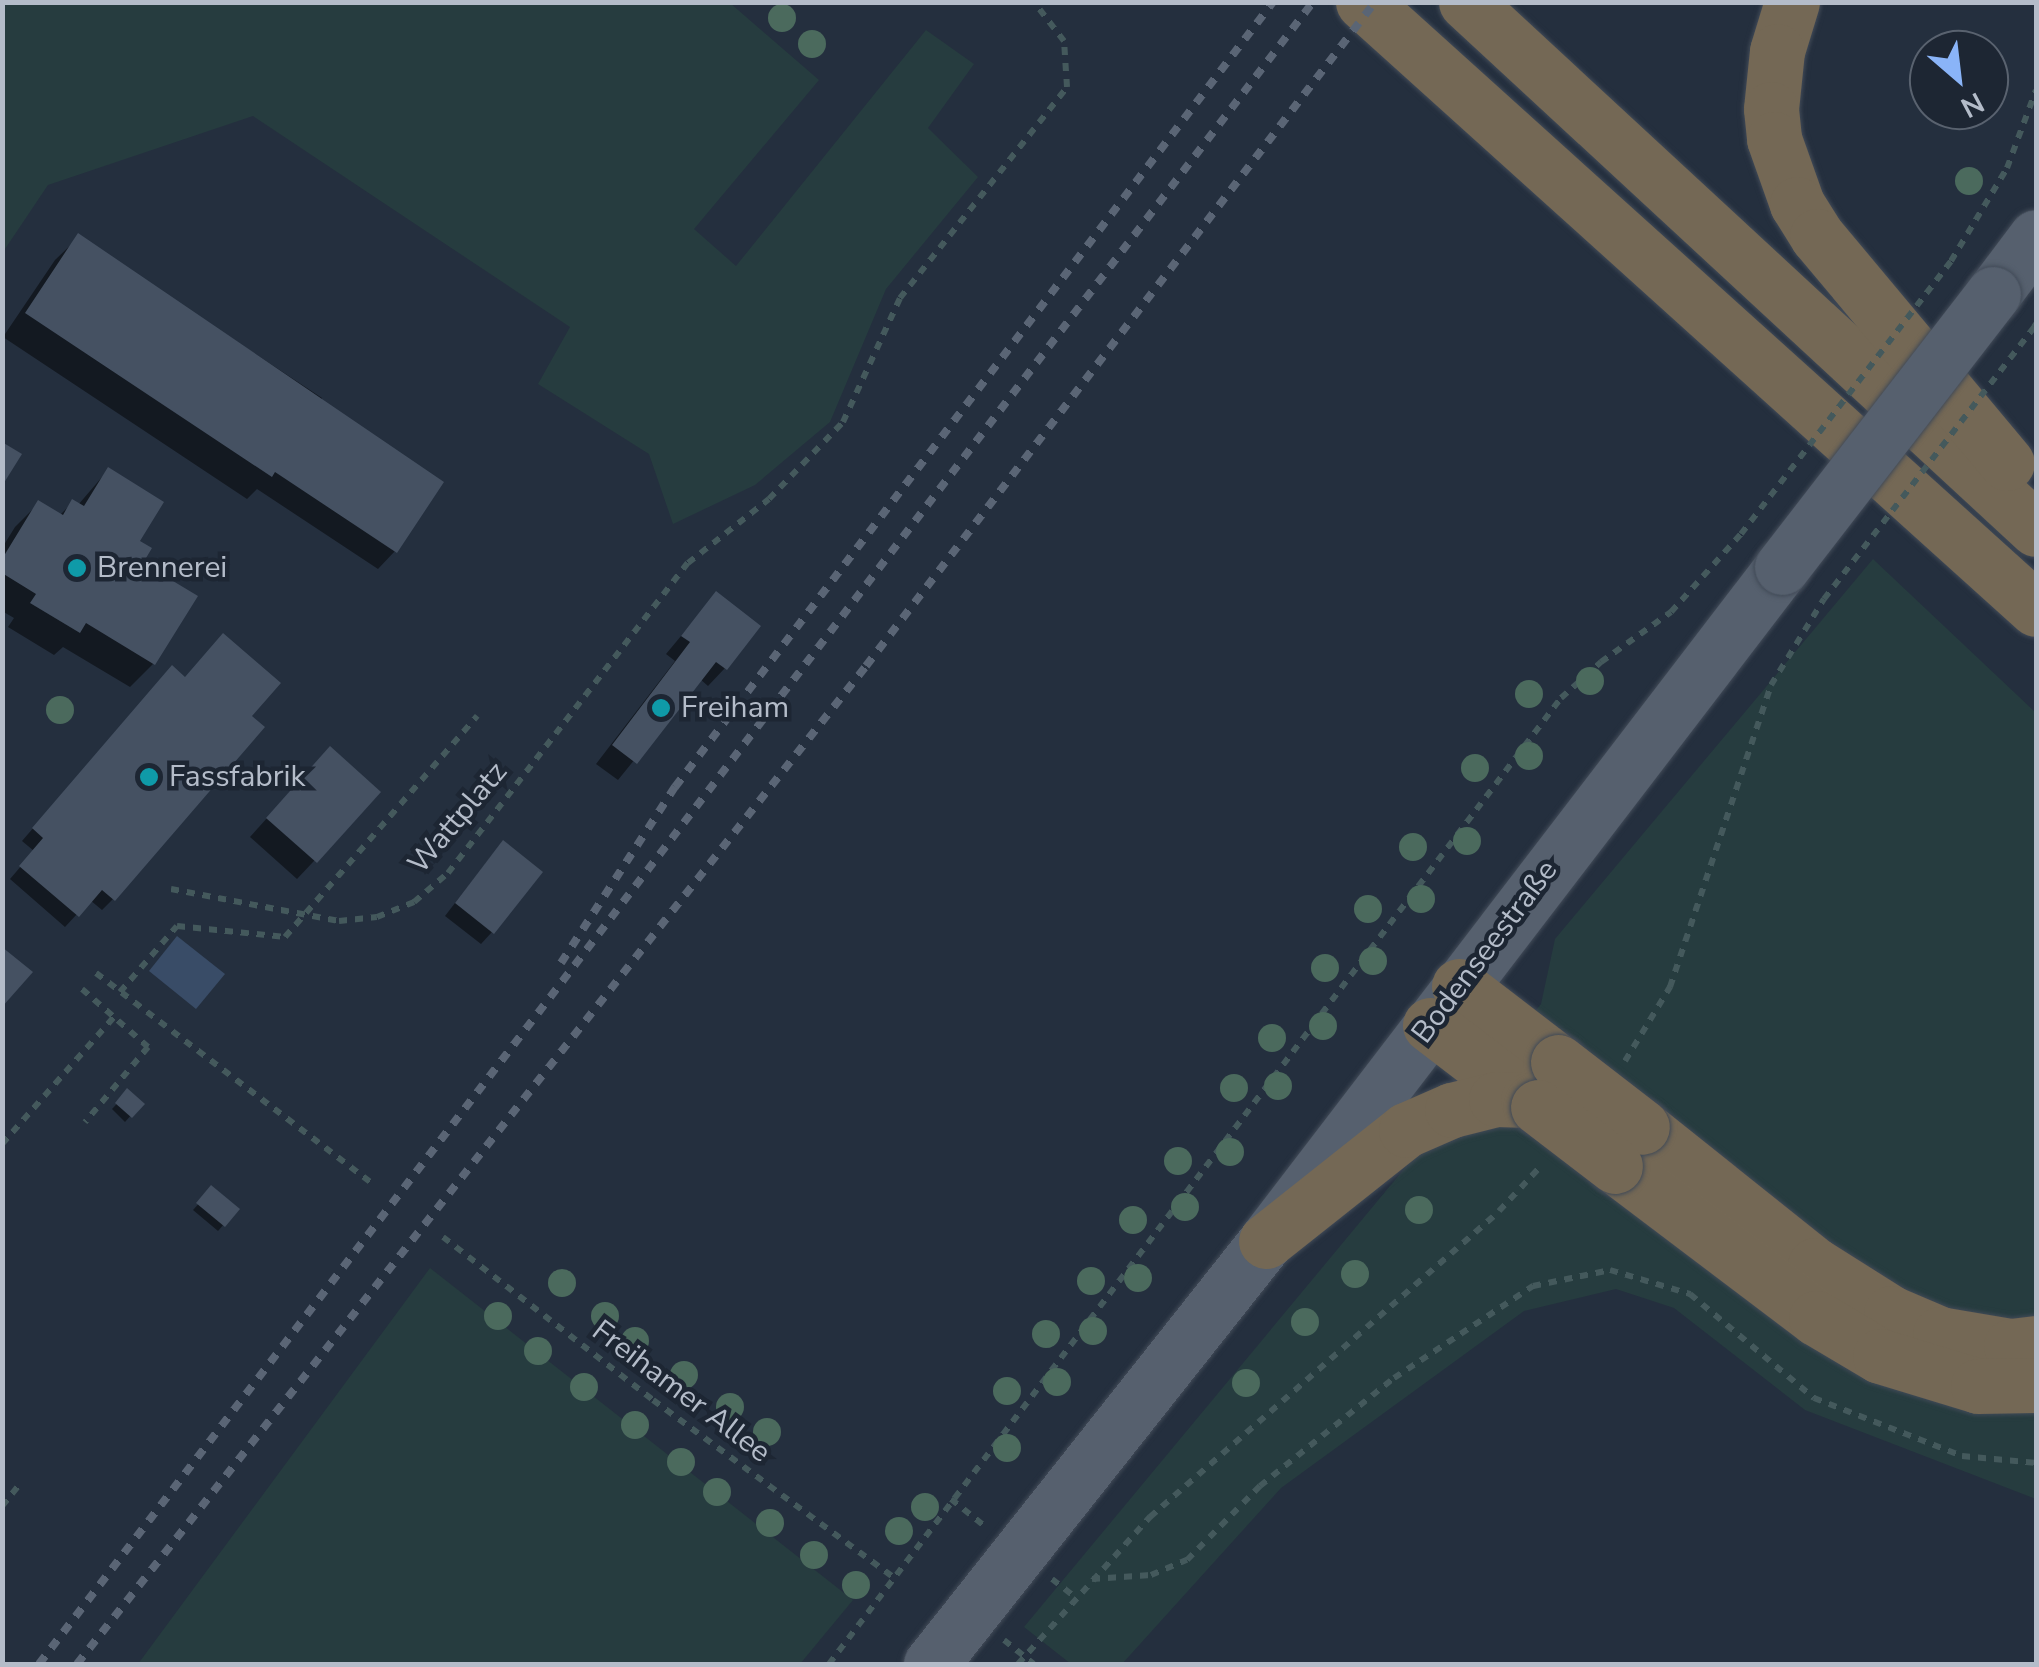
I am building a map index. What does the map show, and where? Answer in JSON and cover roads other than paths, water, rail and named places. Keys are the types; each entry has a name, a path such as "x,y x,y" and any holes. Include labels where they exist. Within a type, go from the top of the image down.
{"highway":[{"path":"1363,2 2036,609"},
{"path":"1466,2 2036,529"},
{"path":"1792,2 1776,50 1771,109 1774,139 1797,204 1817,236 2036,498"},
{"path":"1444,1006 1544,1106 1628,1147 1890,1313 1940,1334 2011,1346 2036,1343"},
{"path":"1266,1240 1406,1130 1481,1102 1544,1106"},
{"path":"1628,1147 1816,1318 1880,1356 1978,1386 2036,1385"}],"main road":[{"name":"Bodenseestraße","path":"931,1664 1266,1240 1782,567 2021,315 2036,237"}],"water":[{"path":"177,936 225,974 196,1009 149,971"}],"railway":[{"path":"561,963 675,787 1273,2"},
{"path":"39,1664 1313,2"},
{"path":"77,1664 866,666 1375,2"}],"place":[{"name":"Brennerei","path":"77,568"},
{"name":"Freiham","path":"661,708"},
{"name":"Fassfabrik","path":"149,777"}]}
